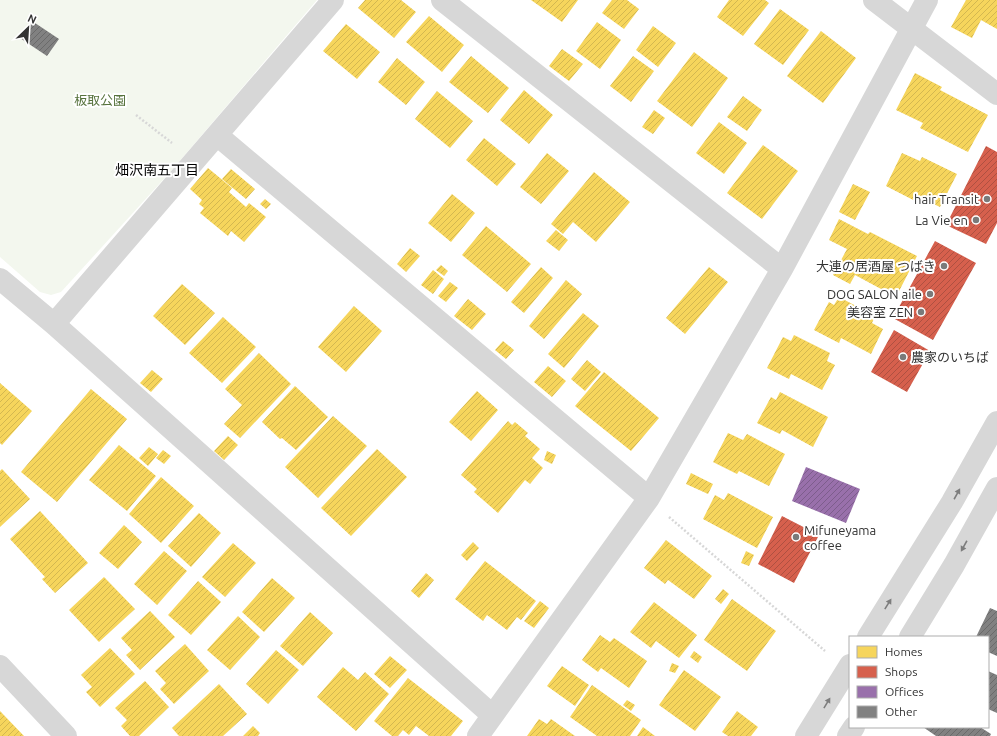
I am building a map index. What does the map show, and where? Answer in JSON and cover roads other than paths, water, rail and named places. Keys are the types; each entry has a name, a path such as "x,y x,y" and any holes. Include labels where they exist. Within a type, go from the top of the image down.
{"street":[{"path":"54,324 333,0"},
{"path":"442,0 782,269"},
{"path":"874,0 997,94"},
{"path":"478,736 649,498 782,269 927,0"},
{"path":"217,135 649,498"},
{"path":"0,279 54,324 492,716"},
{"path":"869,636 952,502 997,422"},
{"path":"911,636 954,565 997,488"},
{"path":"0,666 66,736"},
{"path":"806,736 849,667"}],"place":[{"name":"hair Transit","path":"987,199"},
{"name":"La Vie en","path":"976,220"},
{"name":"大連の居酒屋 つばき","path":"944,266"},
{"name":"DOG SALON aile","path":"930,294"},
{"name":"美容室 ZEN","path":"921,312"},
{"name":"農家のいちば","path":"903,357"},
{"name":"Mifuneyama coffee","path":"796,537"}],"district":[{"name":"畑沢南五丁目","path":"157,170"}],"park label":[{"name":"板取公園","path":"100,100"}]}
